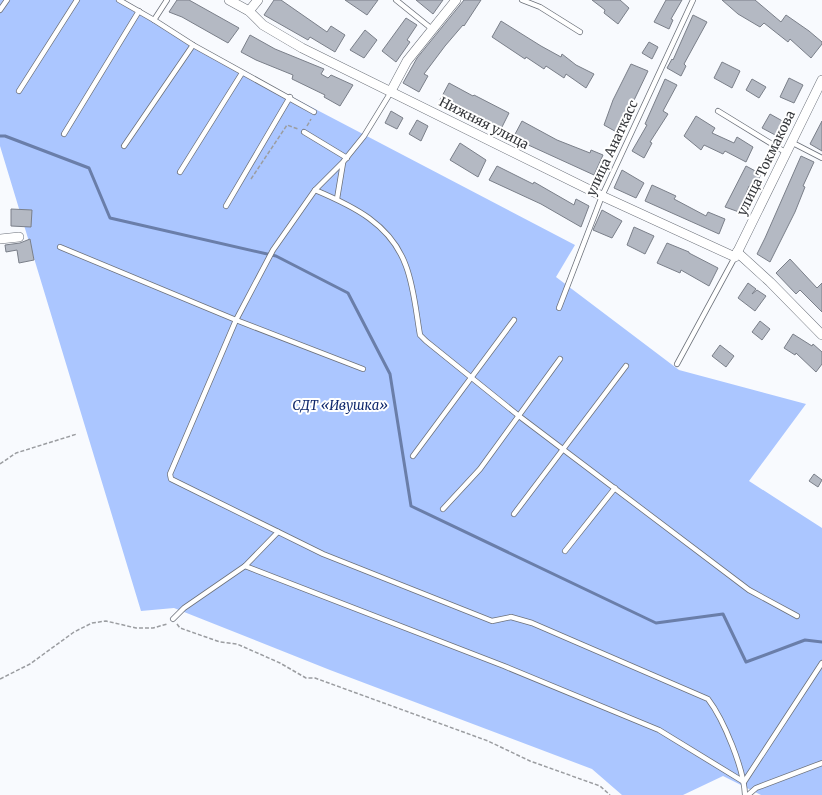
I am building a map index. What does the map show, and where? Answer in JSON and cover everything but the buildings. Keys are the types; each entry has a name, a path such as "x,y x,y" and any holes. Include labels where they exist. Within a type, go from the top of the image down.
{"street":[{"name":"Нижняя улица","path":"230,0 249,11 263,25 302,48 602,196 736,255 770,282 822,335"},
{"path":"249,11 258,0"},
{"path":"391,91 407,61 456,0"},
{"name":"улица Токмакова","path":"736,255 785,152 822,80"},
{"path":"0,239 18,237"}],"lane":[{"path":"0,10 7,0"},
{"path":"19,91 77,0"},
{"path":"119,0 193,45 242,73 290,97 314,112"},
{"path":"154,20 167,0"},
{"path":"396,0 432,29"},
{"path":"522,0 540,7 580,32"},
{"name":"улица Анаткасс","path":"559,308 602,196 693,0"},
{"path":"64,134 139,11"},
{"path":"124,146 193,45"},
{"path":"180,172 242,73"},
{"path":"391,91 364,136 347,158 315,190 273,250 236,320 170,474 171,479 323,554 492,621 511,617 532,623 708,699 718,712 744,782 745,795"},
{"path":"226,206 290,97"},
{"path":"718,111 785,152"},
{"path":"304,132 347,158"},
{"path":"791,142 822,158"},
{"path":"336,199 343,162"},
{"path":"315,190 368,216 389,235 399,250 407,267 420,335 426,342 519,416 749,590 797,616"},
{"path":"60,247 236,320 363,369"},
{"path":"677,364 736,255"},
{"path":"413,456 514,320"},
{"path":"443,509 480,469 560,359"},
{"path":"514,514 562,448 626,366"},
{"path":"565,551 615,488"},
{"path":"173,619 184,608 245,566 278,532"},
{"path":"245,566 504,666 659,730 744,782"},
{"path":"744,782 822,663"},
{"path":"748,795 756,788 822,763"}],"path":[{"path":"251,179 287,125 304,132 314,112"},
{"path":"0,464 16,452 77,434"},
{"path":"0,679 30,664 74,632 92,623 106,621 136,628 153,628 166,625 173,619 180,628 220,642 237,644 280,663 306,678 315,678 488,741 530,761 600,786 610,795"}],"green space":[{"name":"СДТ «Ивушка»","path":"0,0 119,0 193,45 575,245 556,277 679,370 806,404 749,481 822,528 822,795 761,795 723,776 683,795 622,795 592,769 330,670 174,608 141,611 0,146"}],"waterway":[{"path":"0,136 5,136 89,168 110,218 276,256 348,293 390,374 411,506 656,623 723,614 746,662 805,640 822,642"}]}
